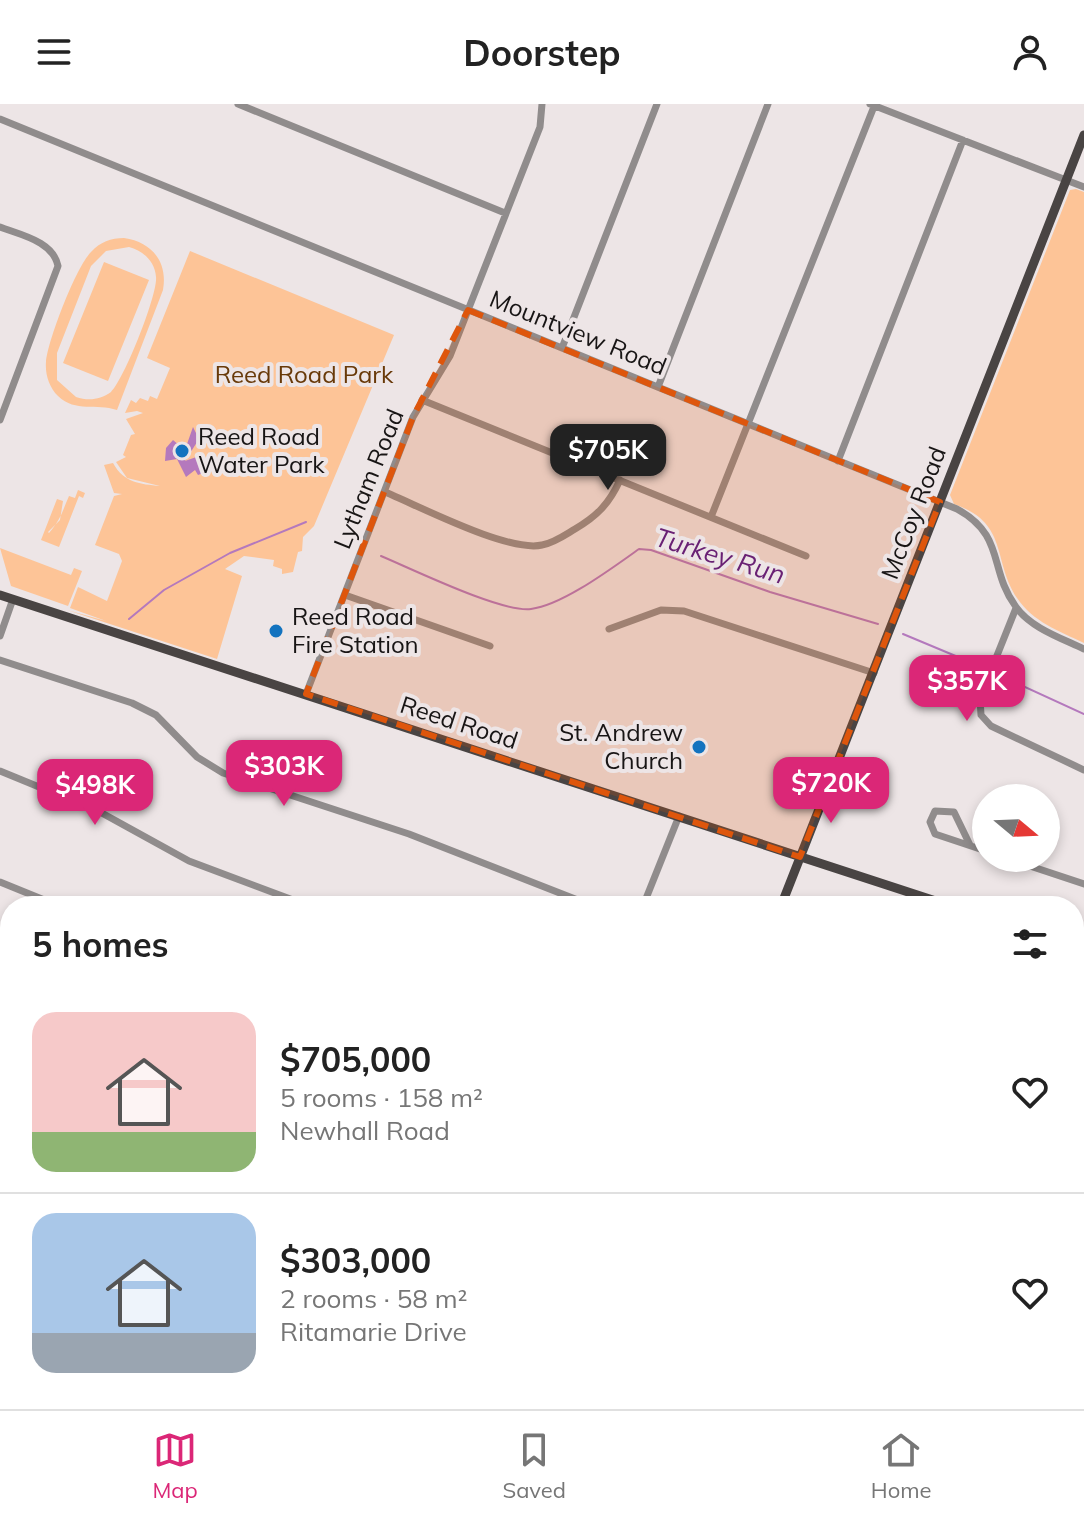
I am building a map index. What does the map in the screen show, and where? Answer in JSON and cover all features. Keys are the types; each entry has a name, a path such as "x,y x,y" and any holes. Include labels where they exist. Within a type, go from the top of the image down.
{"main road":[{"name":"McCoy Road","path":"785,896 1084,135"},
{"name":"Reed Road","path":"0,595 920,896"}],"street":[{"path":"238,104 505,213"},
{"name":"Lytham Road","path":"306,694 422,400 450,356 540,127 542,104"},
{"path":"562,348 657,104"},
{"path":"658,387 768,104"},
{"path":"711,517 873,105 1084,187"},
{"name":"Mountview Road","path":"0,119 940,502 968,516 987,533 1004,585 1016,608 1039,627 1084,649"},
{"path":"838,461 963,140"},
{"path":"0,227 46,246 56,257 57,275 2,405 0,420"},
{"path":"422,400 806,556"},
{"path":"385,492 507,543 532,547 556,540 595,517 608,504 620,480"},
{"path":"345,595 490,646"},
{"path":"0,636 13,599"},
{"path":"1016,608 980,698 981,715 991,726 1084,770"},
{"path":"609,629 661,610 684,611 874,673"},
{"path":"0,660 132,703 156,715 197,757 223,773 409,834 567,896"},
{"path":"0,771 100,812 173,854 275,896"},
{"path":"935,811 954,812 970,845 935,834 930,822 935,811"},
{"path":"647,896 679,816"},
{"path":"1048,872 1084,884"},
{"path":"0,882 34,896"}],"highlighted area":[{"path":"468,310 940,502 800,857 306,694 413,417"}],"green space":[{"path":"1070,190 1084,192 1084,643 1047,625 1023,606 1009,584 992,532 984,521 954,504 950,495"},
{"path":"119,238 143,244 156,255 163,271 163,290 117,410 79,406 65,401 52,389 46,362 64,304 85,260 98,246","holes":["134,249 151,262 156,277 152,300 139,336 111,392 94,399 76,397 57,380 57,353 91,266 106,251"]},
{"name":"Reed Road Park","path":"190,251 394,335 314,526 303,537 302,551 298,552 293,572 282,574 282,569 273,566 274,560 244,556 225,569 242,576 217,659 67,610 106,621 70,608 78,587 107,601 122,561 119,554 95,545 114,496 122,494 114,493 104,465 113,463 127,479 160,486 127,478 116,462 126,457 123,455 131,435 135,434 126,419 143,413 125,413 131,400 136,403 140,398 148,401 150,396 157,399 170,368 147,358"},
{"path":"104,262 149,280 108,381 63,363"},
{"path":"78,490 85,493 83,498 79,496 59,547 41,540 57,499 63,501 61,516 69,496 75,498"},
{"path":"0,548 71,575 74,568 82,571 68,606 11,586"}],"shaded area":[{"path":"193,427 199,439 185,461 202,455 209,471 198,475 195,470 186,477 177,459 165,461 166,448 173,440 180,446 187,444"}],"waterway":[{"name":"Turkey Run","path":"129,619 164,590 230,553 306,522"},
{"name":"Turkey Run","path":"381,556 479,597 531,609 558,601 639,549 651,550 770,592 878,624"},
{"name":"Turkey Run","path":"903,634 982,667"},
{"name":"Turkey Run","path":"999,675 1084,714"}],"place":[{"name":"Reed Road Water Park","path":"182,451"},
{"name":"Reed Road Fire Station","path":"276,631"},
{"name":"St. Andrew Church","path":"699,747"}]}
